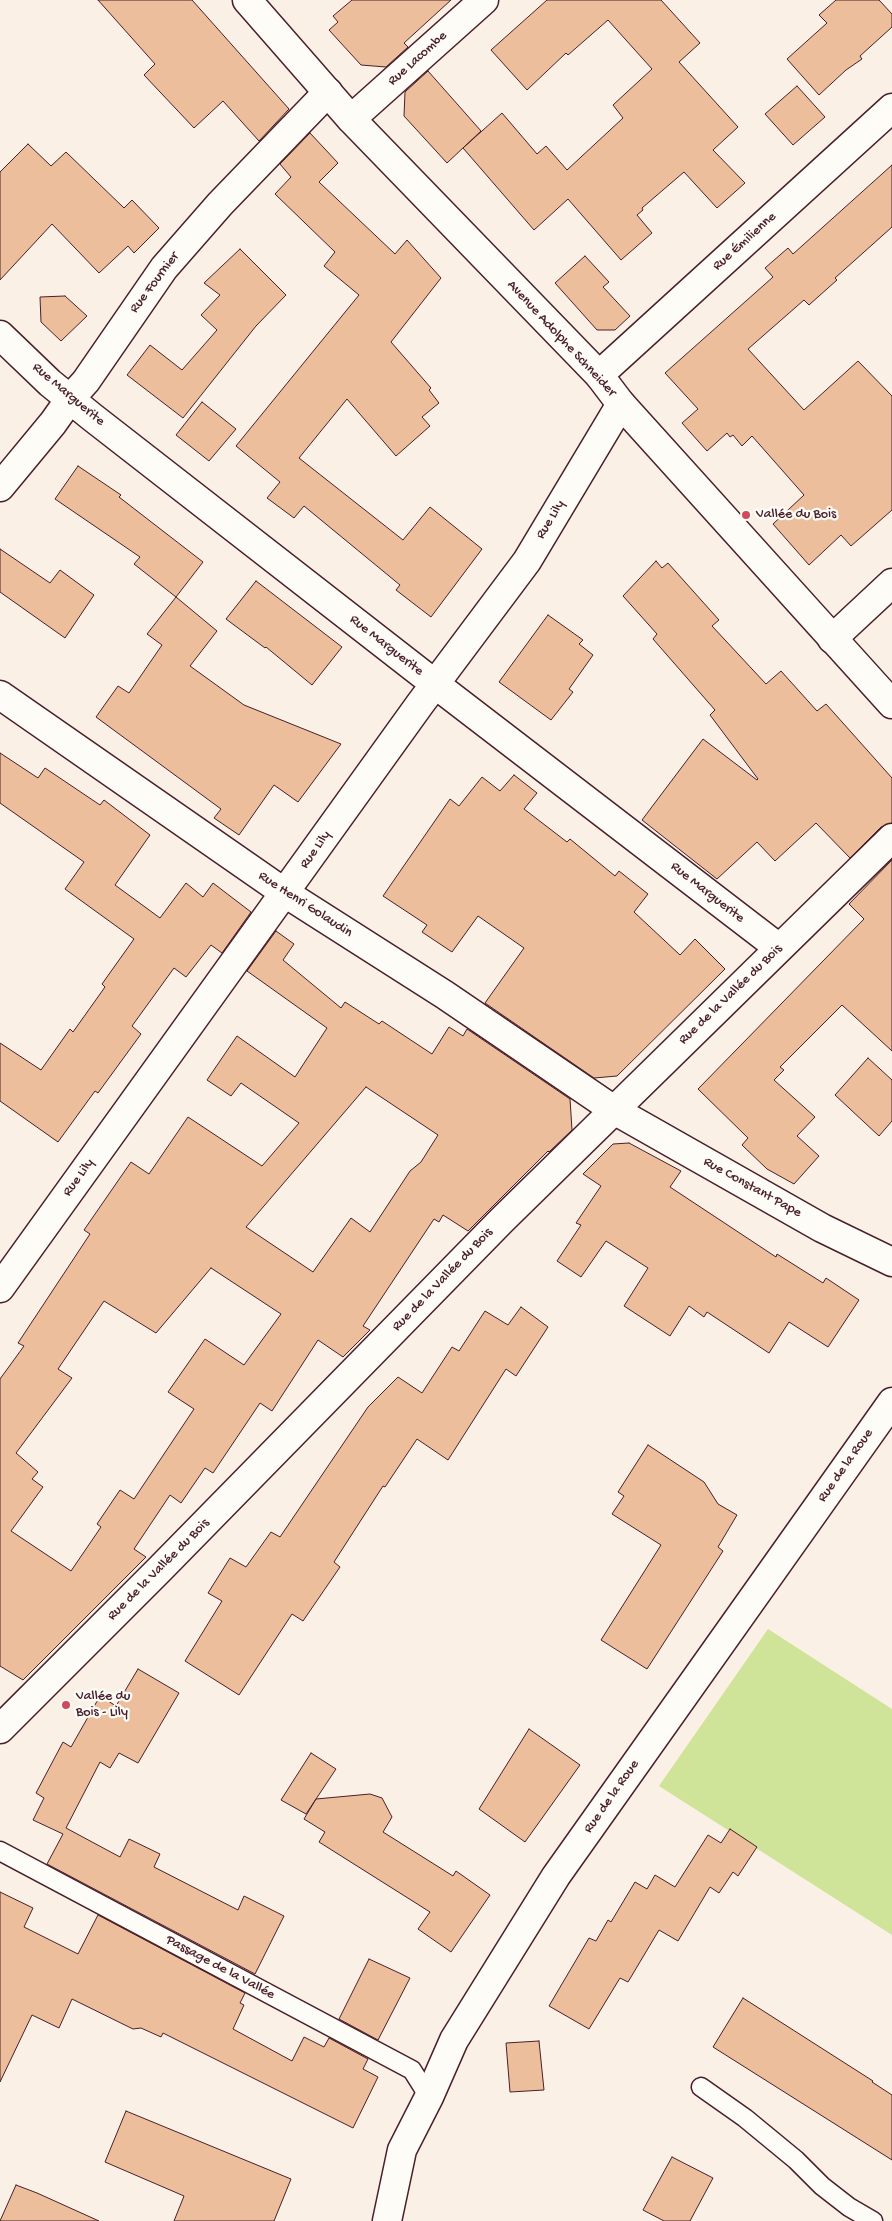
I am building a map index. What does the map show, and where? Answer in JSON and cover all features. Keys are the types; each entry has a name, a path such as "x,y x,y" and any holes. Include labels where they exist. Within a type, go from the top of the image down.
{"street":[{"name":"Avenue Adolphe Schneider","path":"247,0 351,119 599,376 621,404 892,704"},
{"name":"Rue Lacombe","path":"351,119 484,0"},
{"name":"Rue Fournier","path":"0,487 86,381 164,268 220,204 328,92"},
{"name":"Rue Émilienne","path":"599,376 892,108"},
{"name":"Rue Marguerite","path":"0,335 50,383 70,399 435,684 779,948"},
{"name":"Rue Lily","path":"0,1288 435,684 527,561 621,404"},
{"path":"832,639 892,582"},
{"name":"Rue Henri Golaudin","path":"0,695 285,893 445,995 614,1110"},
{"name":"Rue de la Vallée du Bois","path":"0,1729 160,1569 502,1220 892,838"},
{"name":"Rue Constant Pape","path":"614,1110 822,1228 892,1262"},
{"name":"Rue de la Roue","path":"387,2221 402,2150 429,2097 454,2040 556,1876 892,1402"}],"lane":[{"name":"Passage de la Vallée","path":"0,1851 412,2070 429,2097"},
{"path":"701,2087 745,2118 796,2160 822,2186 849,2207 874,2221"}],"green space":[{"path":"768,1629 892,1709 892,1935 659,1786"}],"building":[{"path":"98,0 192,0 289,109 259,141 223,101 194,128 144,75 155,64"},
{"path":"352,0 451,0 404,43 408,47 386,67 361,65 329,30 338,22 333,16"},
{"path":"547,0 661,0 700,43 679,62 738,127 713,150 745,183 717,208 684,172 642,208 643,210 637,215 652,233 621,260 568,199 534,230 463,148 502,113 537,154 546,146 567,170 623,118 613,105 652,69 608,20 568,55 566,53 527,90 491,50"},
{"path":"836,0 879,0 892,14 892,27 860,56 862,59 846,70 819,95 787,59 827,23 819,15"},
{"path":"428,71 481,131 447,163 404,116 405,92"},
{"path":"797,86 825,117 793,145 765,114"},
{"path":"310,133 338,163 319,182 395,254 407,240 441,278 391,342 431,388 429,390 439,403 422,417 430,426 396,456 347,399 299,458 403,540 430,507 482,549 431,617 396,590 400,585 304,506 294,518 267,498 280,482 236,446 359,295 324,266 335,252 275,194 291,177 280,164"},
{"path":"28,144 51,166 66,152 124,208 132,200 159,228 134,253 128,246 99,273 52,224 0,280 0,172"},
{"path":"892,165 892,227 835,278 837,280 809,305 804,300 748,349 804,410 858,361 892,396 892,510 851,546 841,535 809,565 773,524 804,495 752,436 742,446 733,435 730,437 727,433 707,451 682,423 698,409 665,373 773,277 765,268 788,248 793,254"},
{"path":"240,249 286,295 256,326 183,418 127,375 150,345 182,370 217,330 201,315 220,295 204,283"},
{"path":"585,256 609,282 603,287 630,316 615,330 597,330 555,283"},
{"path":"65,296 87,316 61,341 41,322 40,297"},
{"path":"202,402 236,429 209,461 176,435"},
{"path":"78,466 121,495 119,497 203,562 176,597 134,564 140,557 55,499"},
{"path":"0,549 50,583 60,570 94,595 65,638 0,592"},
{"path":"656,561 662,568 668,563 719,620 712,626 766,684 781,671 817,711 826,704 892,778 892,823 881,827 850,858 816,823 775,861 757,842 717,879 642,820 703,739 758,779 710,715 715,710 653,639 657,634 623,596"},
{"path":"256,581 342,647 312,685 266,647 226,619"},
{"path":"176,597 217,631 190,666 244,705 341,744 298,802 274,785 239,835 214,818 221,809 96,717 118,686 129,693 162,645 147,634"},
{"path":"548,615 583,640 579,644 593,655 569,689 573,692 551,720 499,682"},
{"path":"0,753 38,778 45,768 100,805 104,800 150,835 115,885 160,918 186,883 203,897 213,883 251,912 222,953 211,945 186,977 174,968 132,1026 141,1034 98,1093 95,1091 58,1142 0,1101 0,1043 41,1070 70,1029 73,1032 105,987 102,984 134,939 65,889 84,862 0,803"},
{"path":"514,775 537,793 524,809 567,842 570,839 615,876 619,871 648,894 634,912 680,955 695,939 725,969 617,1076 594,1078 485,1003 524,948 478,916 452,952 422,932 427,925 383,896 450,799 459,806 482,777 500,791"},
{"path":"892,860 892,1051 842,1005 780,1067 784,1070 774,1080 815,1117 797,1136 819,1156 794,1184 767,1169 742,1145 748,1138 698,1089 864,919 849,904"},
{"path":"276,931 294,944 283,960 341,1008 345,1002 379,1024 382,1021 432,1054 449,1027 463,1036 467,1029 570,1099 572,1130 548,1151 468,1231 443,1215 439,1222 434,1219 363,1326 370,1330 343,1357 318,1340 272,1411 260,1403 213,1473 205,1468 181,1503 170,1495 134,1549 146,1557 23,1680 0,1666 0,1379 24,1346 18,1343 90,1234 84,1230 131,1162 149,1174 188,1117 262,1166 299,1123 241,1083 231,1096 207,1080 237,1036 295,1077 327,1028 247,971","holes":["366,1087 438,1135 421,1162 410,1171 370,1232 351,1218 313,1272 246,1227","211,1268 281,1314 244,1365 205,1339 168,1392 194,1409 134,1499 120,1490 97,1524 101,1527 71,1571 11,1531 43,1487 32,1479 38,1472 16,1453 72,1378 58,1369 104,1301 156,1333"]},
{"path":"868,1058 892,1080 892,1121 879,1136 835,1095"},
{"path":"629,1143 681,1171 670,1187 776,1257 777,1254 823,1283 826,1278 859,1300 828,1347 789,1322 769,1353 707,1312 704,1317 689,1306 670,1336 624,1306 648,1268 606,1241 581,1277 557,1261 581,1225 576,1223 601,1186 583,1174 613,1144"},
{"path":"521,1307 548,1327 516,1376 506,1369 448,1460 417,1439 385,1487 383,1486 334,1562 340,1567 303,1621 292,1614 239,1695 185,1661 222,1601 208,1593 230,1558 246,1567 271,1532 280,1537 368,1407 398,1377 422,1393 452,1347 459,1351 485,1311 508,1325"},
{"path":"648,1445 704,1482 718,1504 737,1515 718,1547 723,1551 647,1669 601,1640 661,1545 612,1514 624,1496 618,1492"},
{"path":"138,1669 179,1693 138,1763 119,1753 110,1768 100,1762 66,1828 120,1857 129,1839 160,1854 154,1867 238,1910 244,1896 284,1916 255,1974 47,1864 63,1834 33,1820 44,1798 36,1793 63,1742 71,1747 100,1696 116,1706"},
{"path":"529,1729 580,1765 525,1842 479,1809"},
{"path":"311,1753 336,1769 306,1814 281,1800"},
{"path":"370,1794 382,1798 392,1817 383,1832 453,1876 456,1871 490,1895 451,1952 418,1929 430,1912 319,1842 325,1832 304,1819 316,1799"},
{"path":"730,1829 757,1847 738,1876 733,1872 719,1893 710,1887 678,1941 659,1930 628,1982 620,1978 589,2029 549,2006 589,1938 596,1941 608,1920 611,1922 635,1882 647,1889 655,1875 675,1887 708,1835 721,1843"},
{"path":"0,1892 33,1908 24,1927 78,1954 98,1915 245,1993 240,2003 244,2005 233,2029 292,2061 304,2037 324,2047 329,2038 368,2059 363,2069 378,2077 353,2128 163,2033 161,2037 141,2028 133,2029 72,1999 59,2028 32,2015 0,2082"},
{"path":"369,1959 410,1978 378,2040 339,2019"},
{"path":"743,1998 892,2095 892,2160 713,2047"},
{"path":"539,2041 544,2090 510,2092 506,2043"},
{"path":"126,2111 291,2179 274,2221 174,2221 184,2196 105,2162"},
{"path":"672,2157 713,2178 690,2221 664,2221 643,2210"},
{"path":"16,2185 37,2193 99,2221 0,2221"}],"place":[{"name":"Vallée du Bois","path":"746,515"},
{"name":"Vallée du Bois - Lily","path":"66,1705"}]}
